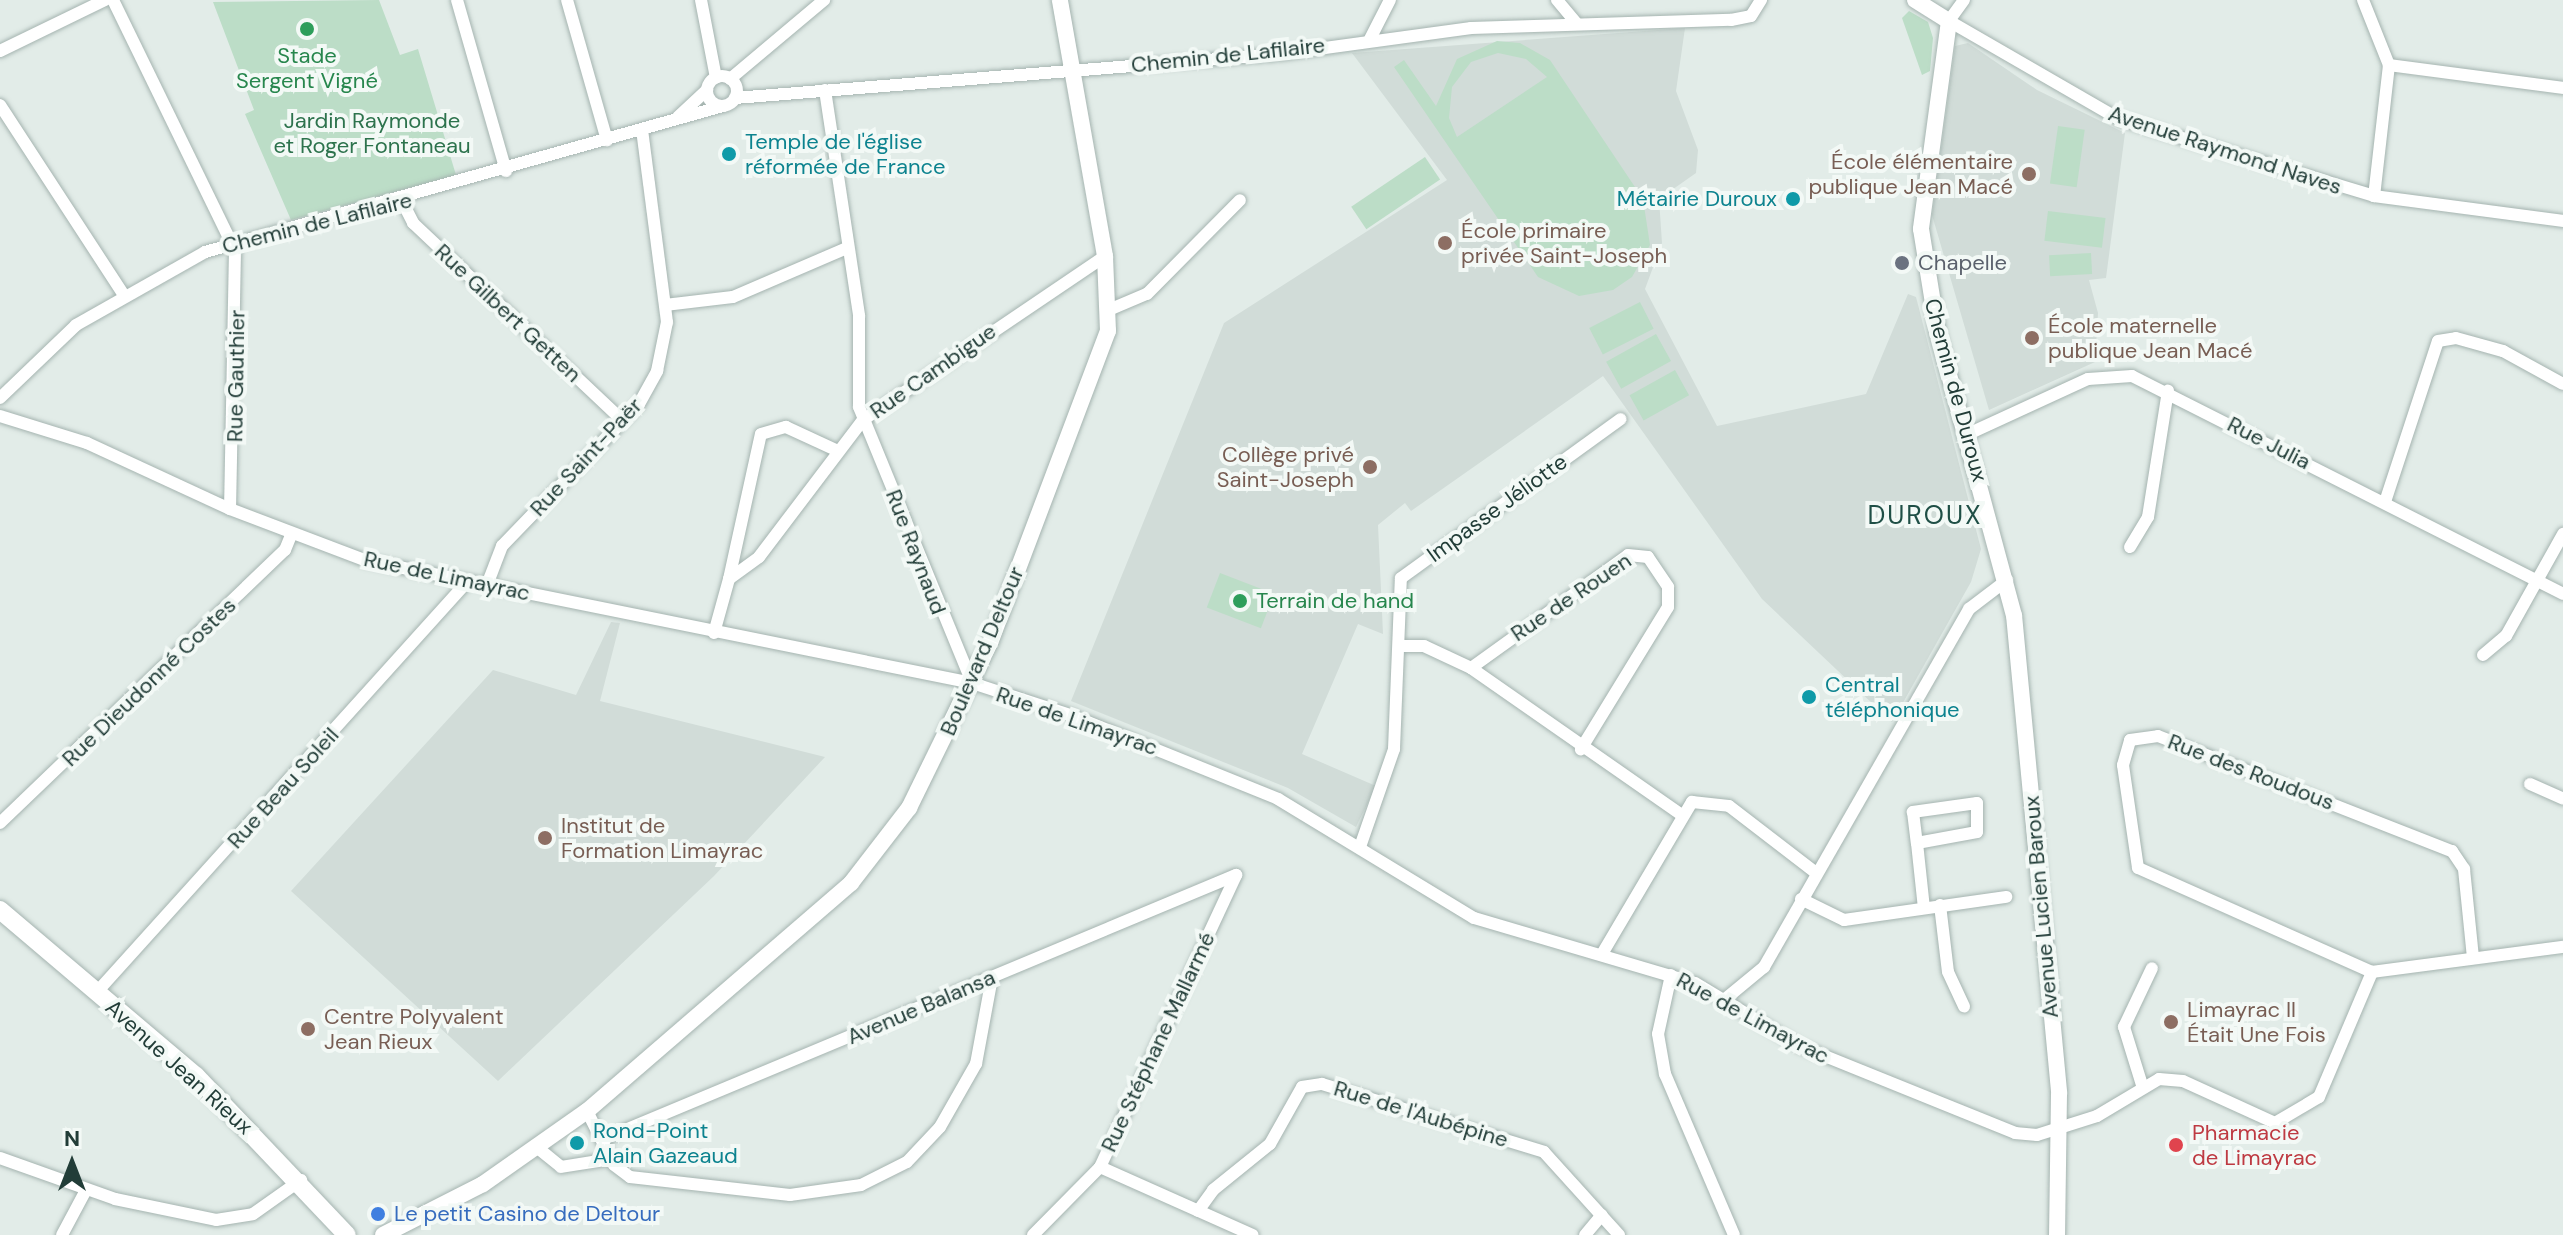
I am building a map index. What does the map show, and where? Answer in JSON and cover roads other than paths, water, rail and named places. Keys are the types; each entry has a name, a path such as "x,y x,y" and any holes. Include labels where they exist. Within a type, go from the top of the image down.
{"main road":[{"name":"Avenue Jean Rieux","path":"0,910 196,1076 301,1180 347,1235"}],"street":[{"path":"0,51 105,0"},
{"path":"113,0 233,243"},
{"path":"457,0 506,171"},
{"path":"567,0 607,140"},
{"path":"701,0 716,52 716,78 730,79"},
{"path":"730,79 748,58 824,0"},
{"name":"Boulevard Deltour","path":"383,1235 420,1221 539,1149 587,1111 874,859 972,683 1099,366 1111,309 1105,256 1060,0"},
{"path":"1370,39 1390,0"},
{"path":"1557,0 1577,24"},
{"name":"Chemin de Lafilaire","path":"0,398 65,334 124,295 233,243 402,201 506,171 723,106 735,98 1073,73 1370,39 1577,24 1741,19 1761,0"},
{"path":"1949,21 1964,0"},
{"path":"2363,0 2389,65 2374,196"},
{"name":"Avenue Raymond Naves","path":"1923,2 1949,21 2119,119 2374,196 2563,221"},
{"name":"Chemin de Duroux","path":"1949,21 1921,218 1938,334 2007,580"},
{"path":"716,52 748,58"},
{"path":"2389,65 2563,88"},
{"name":"Chemin de Lafilaire","path":"673,121 716,78"},
{"path":"730,79 735,98"},
{"path":"707,90 723,106"},
{"name":"Rue Raynaud","path":"825,90 859,316 855,385 863,420 972,683"},
{"path":"0,105 124,295"},
{"name":"Rue Saint-Paër","path":"487,585 502,546 622,420 657,371 665,305 642,130"},
{"path":"1111,309 1147,294 1240,200"},
{"name":"Rue Gilbert Getten","path":"402,201 413,223 622,420"},
{"name":"Rue Gauthier","path":"230,509 233,243"},
{"path":"665,305 733,297 847,248"},
{"name":"Rue Cambigue","path":"729,579 759,557 863,420 1105,256"},
{"path":"2385,502 2438,341 2456,338 2503,351 2563,384"},
{"name":"Rue Julia","path":"1966,435 2101,376 2132,376 2168,391 2563,594"},
{"path":"2130,547 2148,517 2168,391"},
{"name":"Rue de Limayrac","path":"0,416 87,443 291,535 467,582 972,683 1237,780 1361,844 1474,918 1671,975 1724,1000 1769,1032 1952,1111 2021,1134 2059,1129 2107,1111 2142,1085"},
{"name":"Impasse Jéliotte","path":"1361,844 1394,749 1401,578 1621,419"},
{"path":"714,633 761,434 786,427 838,451"},
{"path":"2483,655 2506,636 2563,534"},
{"name":"Rue Dieudonné Costes","path":"0,823 274,561 291,535"},
{"name":"Rue de Rouen","path":"1471,668 1628,555 1648,557 1668,587 1668,607 1581,749"},
{"path":"1724,1000 1756,978 1969,609 2007,580"},
{"name":"Avenue Lucien Baroux","path":"2007,580 2059,1129 2057,1235"},
{"name":"Rue Beau Soleil","path":"96,993 467,582"},
{"path":"1399,646 1424,646 1471,668 1581,749 1680,814"},
{"name":"Rue des Roudous","path":"2372,972 2138,868 2123,765 2130,740 2158,736 2452,851 2464,869 2473,957"},
{"path":"2530,784 2563,799"},
{"path":"1602,954 1680,814 1692,802 1716,799 1816,873"},
{"path":"1917,843 1977,832 1977,803 1913,812 1924,908"},
{"name":"Avenue Balansa","path":"606,1138 1236,875"},
{"name":"Rue Stéphane Mallarmé","path":"1033,1235 1100,1167 1236,875"},
{"path":"1801,899 1844,920 2006,897"},
{"path":"1940,905 1948,972 1964,1006"},
{"path":"2152,968 2124,1027 2142,1085 2183,1081 2275,1123 2319,1097 2372,972 2563,947"},
{"path":"1671,975 1658,1034 1665,1074 1734,1235"},
{"path":"587,1111 606,1138 611,1159 630,1177 750,1192 830,1192 884,1176 923,1146 961,1093 982,1043 992,978"},
{"name":"Rue de l'Aubépine","path":"1198,1211 1213,1190 1270,1144 1302,1087 1322,1084 1544,1152 1619,1235"},
{"path":"539,1149 561,1167 611,1159"},
{"path":"0,1158 86,1190 229,1220 275,1203 301,1180"},
{"path":"1100,1167 1253,1235"},
{"path":"62,1235 86,1190"},
{"path":"1585,1235 1602,1215"},
{"name":"Boulevard Deltour","path":"408,1235 420,1221"}],"place":[{"name":"Stade Sergent Vigné","path":"307,29"},
{"name":"Temple de l'église réformée de France","path":"729,154"},
{"name":"École élémentaire publique Jean Macé","path":"2029,174"},
{"name":"Métairie Duroux","path":"1793,199"},
{"name":"École primaire privée Saint-Joseph","path":"1445,243"},
{"name":"Chapelle","path":"1902,263"},
{"name":"École maternelle publique Jean Macé","path":"2032,338"},
{"name":"Collège privé Saint-Joseph","path":"1370,467"},
{"name":"Terrain de hand","path":"1240,601"},
{"name":"Central téléphonique","path":"1809,697"},
{"name":"Institut de Formation Limayrac","path":"545,838"},
{"name":"Limayrac Il Était Une Fois","path":"2171,1022"},
{"name":"Centre Polyvalent Jean Rieux","path":"308,1029"},
{"name":"Rond-Point Alain Gazeaud","path":"577,1143"},
{"name":"Pharmacie de Limayrac","path":"2176,1145"},
{"name":"Le petit Casino de Deltour","path":"378,1214"}],"district":[{"name":"DUROUX","path":"1925,516"}],"park label":[{"name":"Jardin Raymonde et Roger Fontaneau","path":"372,132"}]}
